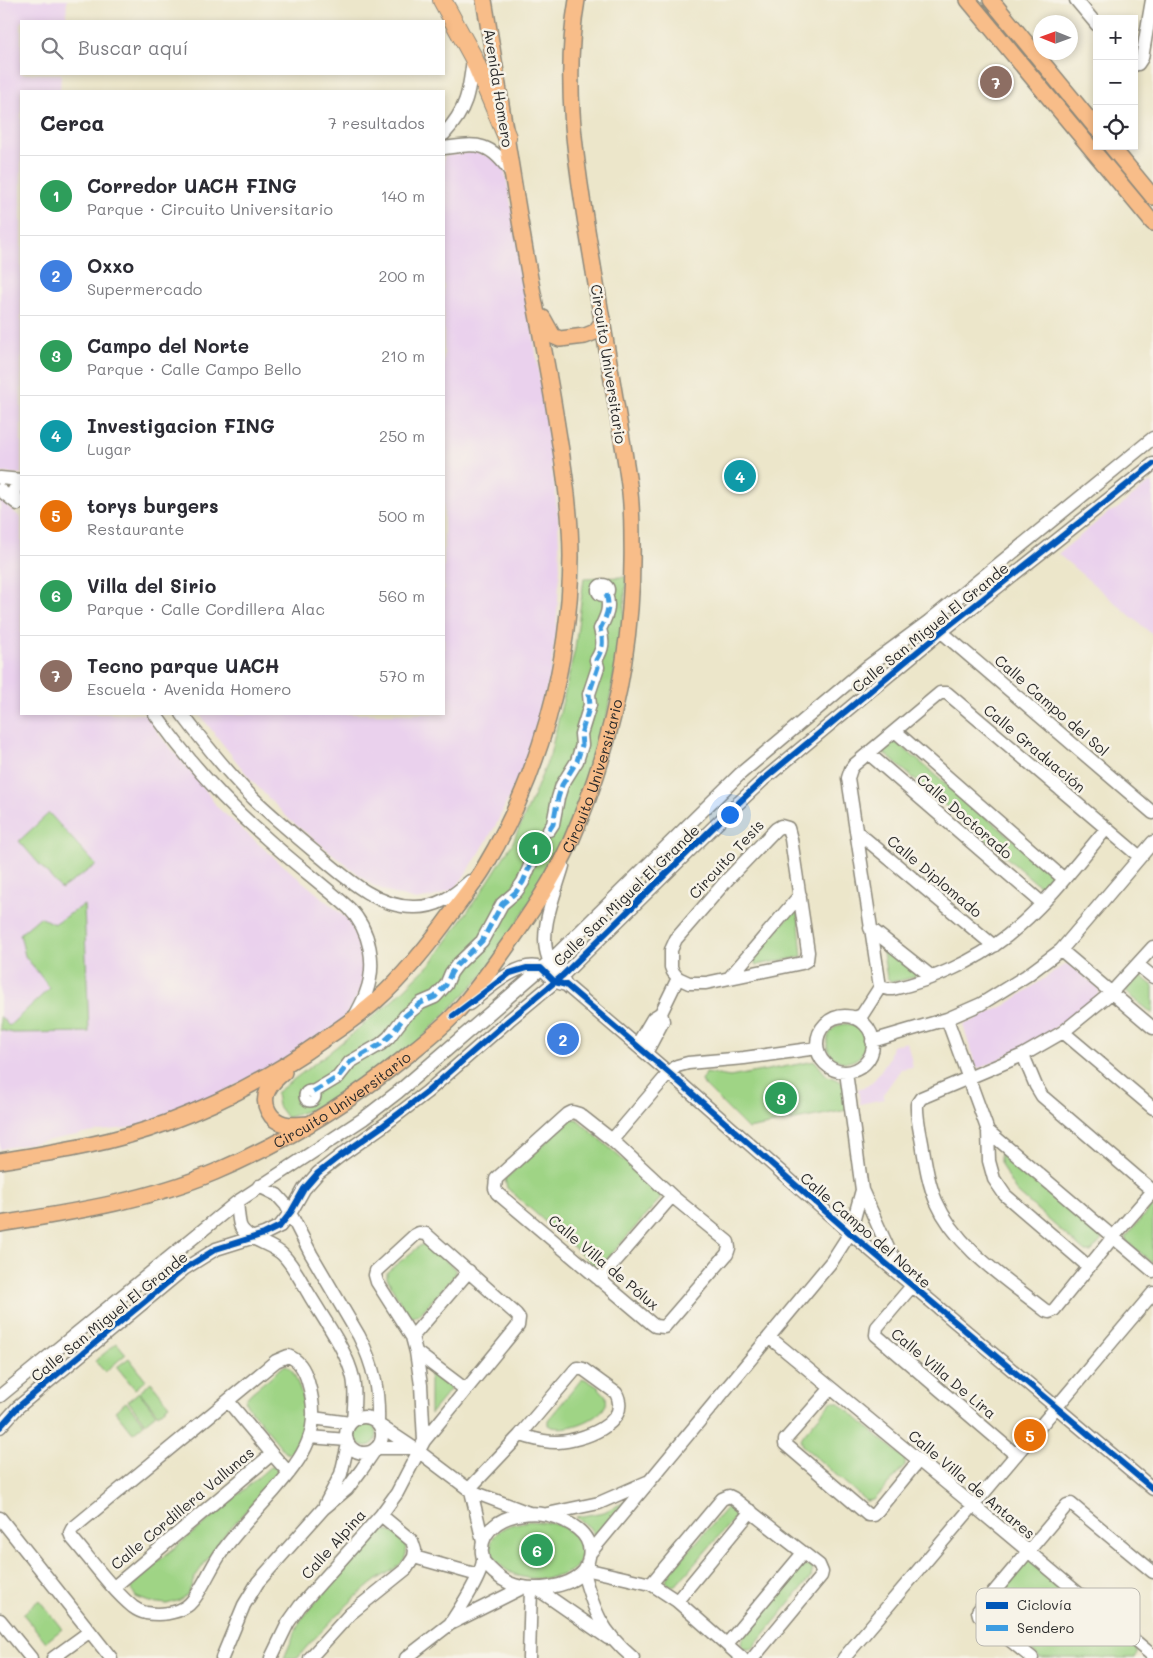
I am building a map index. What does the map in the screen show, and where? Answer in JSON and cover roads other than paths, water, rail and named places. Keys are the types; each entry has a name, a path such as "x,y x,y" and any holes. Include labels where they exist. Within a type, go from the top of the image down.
{"highway":[{"path":"442,0 473,57 507,137"}],"main road":[{"name":"Avenida Homero","path":"484,0 513,176"},
{"name":"Circuito Universitario","path":"0,1224 118,1204 180,1185 270,1147 311,1124 379,1078 453,1016 521,927 544,891 570,843 596,776 608,736 623,676 632,602 630,488 577,165 571,102 570,59 577,0"},
{"path":"968,0 1153,223"},
{"path":"990,0 1093,123"},
{"path":"1114,150 1153,197"},
{"path":"0,1161 81,1147 162,1125 220,1101 254,1084 299,1057 354,1019 379,998 418,957 483,870 516,809 548,720 566,629 571,556 567,493 548,368 513,176"},
{"path":"536,309 556,339 585,336 595,332 603,321"},
{"path":"299,1057 268,1089 266,1108 278,1122 291,1125 311,1124"}],"street":[{"path":"997,0 1006,19"},
{"path":"1076,0 1093,21"},
{"path":"1138,64 1142,58 1152,0"},
{"path":"445,133 458,118 465,102 470,85 473,57"},
{"path":"445,148 466,145 488,149 501,158 513,176"},
{"name":"Calle San Miguel El Grande","path":"0,1396 237,1202 381,1106 546,965 740,774 867,667 930,621 1153,438"},
{"name":"Calle San Miguel El Grande","path":"0,1427 18,1407 184,1269 216,1249 264,1234 280,1226 291,1212 304,1189 318,1173 384,1126 427,1092 509,1020 561,981 746,795 942,632 1153,464"},
{"path":"0,478 20,480"},
{"path":"20,481 14,490 20,506"},
{"path":"0,490 20,506"},
{"path":"313,1092 338,1077 350,1062 389,1037 405,1016 421,1003 435,997 446,985 457,965 482,941 502,904 516,892 523,882 537,845 554,824 562,785 577,761 582,745 581,734 590,705 589,694 598,667 596,660 603,650 603,638 600,629 608,614 609,601 606,594"},
{"name":"Calle Campo del Sol","path":"930,621 1153,813"},
{"name":"Calle Graduación","path":"895,731 937,694 947,693 1140,857"},
{"path":"155,715 200,771 224,797 264,836 355,914 364,930 370,953 369,978 366,992 354,1019"},
{"path":"183,715 219,761 254,798 344,876 382,900 392,904 414,907 443,902 483,870"},
{"path":"866,1025 867,1018 882,988 870,928 848,778 851,769 895,731"},
{"name":"Calle Doctorado","path":"895,731 1064,879"},
{"name":"Calle Doctorado","path":"868,753 1042,903"},
{"name":"Circuito Tesis","path":"785,826 789,832 800,895 808,952 807,960 802,963 730,977 706,983 689,983 678,978 673,972 670,961 671,950 676,938 727,880 778,827 785,826"},
{"path":"854,1018 862,1015 882,988 904,986 932,977 968,961 994,946 1042,903 1106,829"},
{"name":"Calle Diplomado","path":"856,831 994,946"},
{"path":"872,1041 947,1019 998,995 1061,950 1153,842"},
{"path":"453,1016 510,973 546,965 545,944 548,919 570,843"},
{"path":"313,879 329,875 344,876"},
{"path":"730,977 800,895"},
{"path":"870,928 932,977"},
{"path":"1023,1055 1042,1096 1153,1191 1051,1311 1046,1311 969,1248 954,1230 936,1200 926,1166 917,1104 921,1098 1023,1055 1063,1032 1111,993 1153,947"},
{"path":"1061,950 1153,1028"},
{"name":"Calle Campo del Norte","path":"546,965 561,981 669,1073 850,1233 1153,1489"},
{"path":"1138,965 1153,977"},
{"path":"641,1049 653,1018 661,1013 678,978"},
{"path":"844,1016 854,1018 866,1025 872,1041 872,1050 868,1058 855,1070 846,1072 830,1068 824,1062 817,1048 819,1032 829,1020 844,1016"},
{"path":"947,1019 988,1131 990,1170 999,1188 1089,1267"},
{"path":"1063,1032 1153,1108"},
{"path":"612,1140 677,1066 688,1063 744,1058 817,1048"},
{"name":"Calle Campo del Norte","path":"846,1072 862,1190 888,1248 912,1286"},
{"name":"Calle Villa de Pólux","path":"572,1112 579,1114 612,1140 672,1196 725,1239 729,1248 727,1254 664,1327 655,1326 599,1280 497,1192 494,1183 496,1179 572,1112"},
{"path":"988,1131 1153,1271"},
{"path":"222,1658 250,1594 270,1568 323,1509 347,1489 380,1444 382,1435 379,1424 378,1393 366,1349 311,1254 291,1212 277,1195 259,1186"},
{"name":"Calle Campo del Norte","path":"590,1553 832,1262 850,1233 862,1190"},
{"path":"599,1280 672,1196"},
{"path":"237,1202 242,1229 252,1237 272,1246 285,1256 350,1367 355,1397 351,1422 346,1431 347,1442 343,1469 323,1509"},
{"path":"310,1437 347,1442 355,1451 360,1453 376,1449 418,1447 518,1326 519,1322 516,1314 426,1234 422,1233 415,1235 374,1274 377,1282 412,1337 416,1352 421,1385 418,1447"},
{"path":"412,1337 469,1272"},
{"name":"Calle Villa De Lira","path":"912,1286 877,1327 876,1335 1016,1455"},
{"path":"844,1658 1153,1293"},
{"name":"Calle Villa de Antares","path":"769,1337 974,1505 1070,1588"},
{"path":"416,1352 465,1389"},
{"path":"288,1356 298,1361 307,1377 313,1418 310,1437 303,1454 289,1473 222,1550 195,1597 187,1606 165,1613 139,1611 114,1587 72,1538 70,1533 72,1528 280,1358 288,1356"},
{"path":"470,1490 577,1368 583,1369 616,1393 618,1397 620,1403 616,1415 604,1427 585,1437 556,1442 520,1435"},
{"path":"831,1388 785,1440 785,1444 868,1515 874,1515 919,1460"},
{"path":"228,1402 289,1473"},
{"path":"313,1418 351,1422 360,1417 368,1417 418,1447 470,1490 532,1514"},
{"name":"Calle Alpina","path":"271,1658 288,1623 300,1606 381,1515 407,1476 418,1447"},
{"name":"Calle Cordillera Vallunas","path":"114,1587 272,1454"},
{"path":"483,1542 493,1526 505,1519 523,1514 546,1514 599,1502 649,1480"},
{"path":"450,1624 469,1595 483,1561 483,1542 470,1490"},
{"path":"651,1584 722,1499 729,1496 733,1498 819,1565 822,1572 821,1576 753,1658"},
{"path":"998,1588 1067,1504 1070,1504 1153,1572"},
{"path":"677,1601 751,1512"},
{"path":"546,1514 564,1520 576,1527 584,1536 590,1553 584,1571 592,1606 617,1645"},
{"path":"310,1658 350,1614 406,1568 414,1557 412,1541 381,1515"},
{"path":"0,1518 111,1658"},
{"path":"727,1644 803,1553"},
{"path":"414,1557 478,1575"},
{"path":"483,1561 499,1577 508,1582 531,1588 617,1645 633,1658"},
{"path":"406,1658 450,1624 531,1588 559,1585 570,1581 584,1571 651,1584 677,1601 742,1658"},
{"path":"528,1658 531,1588"},
{"path":"0,1620 32,1658"},
{"path":"53,1658 89,1632"},
{"path":"1017,1646 1032,1658"},
{"name":"Calle Villa de Antares","path":"1137,1646 1147,1655"}],"place":[{"name":"Tecno parque UACH","path":"996,82"},
{"name":"Investigacion FING","path":"740,476"},
{"name":"Corredor UACH FING","path":"535,848"},
{"name":"Oxxo","path":"563,1039"},
{"name":"Campo del Norte","path":"781,1098"},
{"name":"torys burgers","path":"1030,1435"},
{"name":"Villa del Sirio","path":"537,1550"}]}
